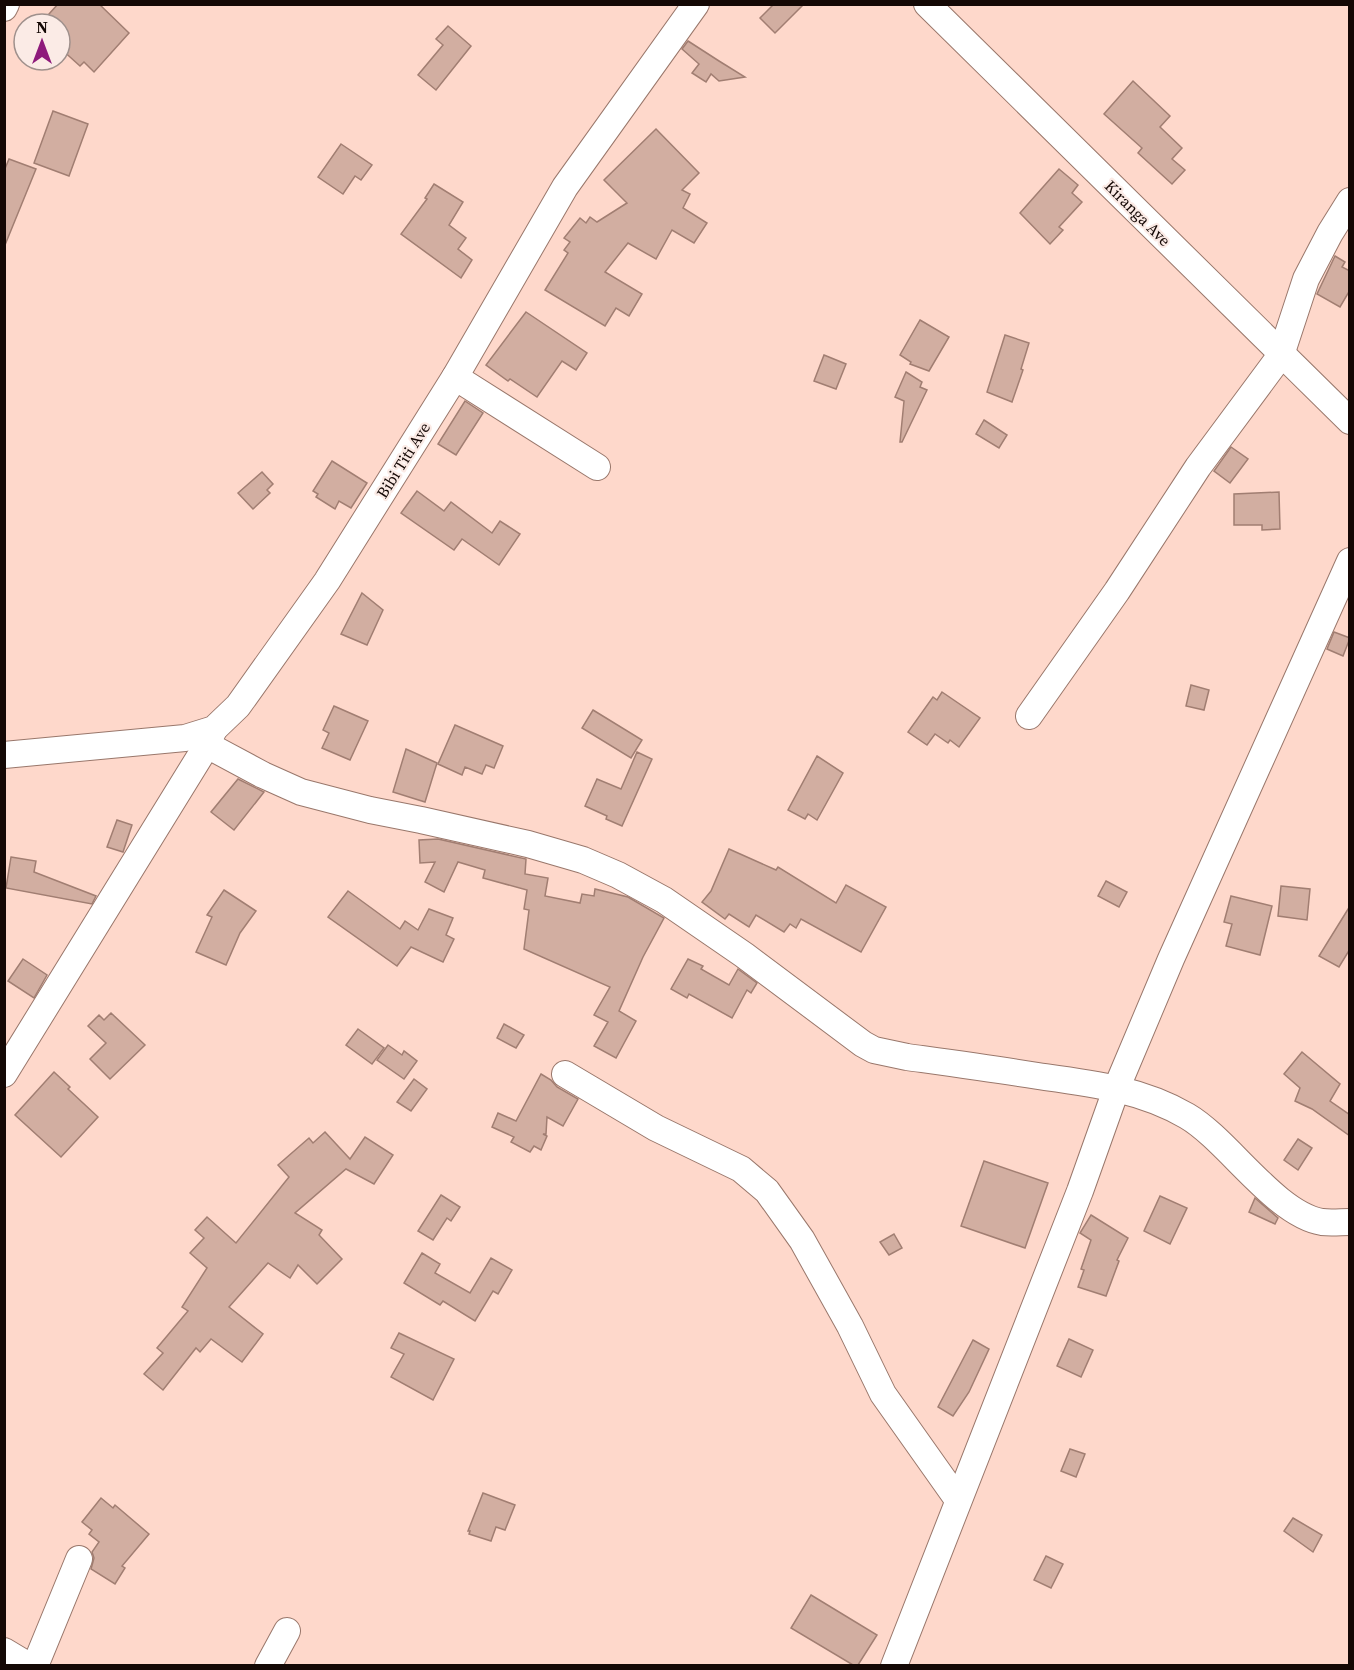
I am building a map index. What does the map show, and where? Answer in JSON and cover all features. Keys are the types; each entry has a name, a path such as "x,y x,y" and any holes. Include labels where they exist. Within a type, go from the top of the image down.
{"street":[{"name":"Bibi Titi Ave","path":"4,755 210,737 238,706 327,581 455,377 566,187 696,4"},
{"name":"Kiranga Ave","path":"927,4 1350,421"},
{"path":"1029,716 1117,591 1198,467 1281,355 1306,279 1350,201"},
{"path":"455,377 597,467"},
{"path":"894,1665 1080,1191 1117,1087 1176,948 1350,561"},
{"path":"4,1074 210,737 263,775 300,792 370,810 528,844 583,860 618,875 672,906 744,955 874,1050 918,1059 1117,1087 1171,1107 1205,1128 1274,1194 1306,1216 1321,1222 1350,1222"},
{"path":"566,1074 656,1128 741,1169 767,1191 807,1250 850,1326 884,1394 958,1500"},
{"path":"35,1665 78,1559"},
{"path":"268,1665 287,1631"},
{"path":"4,1651 28,1665"}],"building":[{"path":"58,4 99,4 129,33 94,72 84,62 80,66 72,59 72,12 51,12"},
{"path":"774,4 804,4 775,33 760,18"},
{"path":"448,26 471,46 436,90 418,75 443,45 436,39"},
{"path":"688,41 745,77 719,81 711,74 706,82 692,73 699,64 682,49"},
{"path":"1133,81 1170,116 1160,127 1182,148 1172,159 1185,170 1172,184 1138,153 1142,148 1104,114"},
{"path":"53,111 88,124 69,176 34,163"},
{"path":"656,129 699,173 682,190 690,194 683,208 707,223 694,243 672,230 656,259 628,243 605,272 642,294 629,316 616,308 605,326 545,290 568,253 564,250 570,242 564,238 580,218 586,223 590,217 597,222 627,203 604,180"},
{"path":"341,144 372,165 361,180 355,176 343,194 318,177"},
{"path":"9,159 36,169 5,245 4,171"},
{"path":"1059,169 1078,185 1072,193 1082,202 1059,227 1063,230 1050,244 1020,213"},
{"path":"434,184 463,202 449,225 466,238 458,249 472,260 461,278 401,234 427,199 425,198"},
{"path":"1335,256 1345,262 1342,267 1350,271 1350,290 1340,307 1317,294"},
{"path":"526,312 587,353 576,370 562,361 537,397 510,379 508,381 486,365"},
{"path":"920,320 949,337 929,371 910,364 911,362 900,355"},
{"path":"1005,335 1029,343 1012,402 987,392"},
{"path":"824,355 846,364 836,389 814,381"},
{"path":"906,372 922,382 920,387 927,390 900,442 904,401 895,397"},
{"path":"465,401 483,413 456,455 438,444"},
{"path":"984,420 1007,435 999,448 976,434"},
{"path":"1231,447 1248,459 1230,483 1214,471"},
{"path":"332,461 367,483 351,508 339,501 335,509 316,497 318,494 313,491"},
{"path":"262,472 273,484 267,490 270,493 253,509 238,493"},
{"path":"417,491 444,511 451,502 492,533 500,521 520,534 499,565 462,539 454,550 401,513"},
{"path":"1279,492 1280,529 1262,530 1262,525 1234,525 1234,494"},
{"path":"362,593 383,610 367,645 341,634"},
{"path":"1334,632 1350,638 1343,656 1327,649"},
{"path":"1191,685 1209,690 1204,710 1186,706"},
{"path":"942,692 980,718 959,747 950,740 948,743 935,734 927,745 908,732 933,697 937,700"},
{"path":"334,706 368,721 350,760 322,748 329,733 323,730"},
{"path":"593,710 642,740 631,758 582,728"},
{"path":"455,725 503,746 494,768 486,765 482,774 465,767 462,775 438,764"},
{"path":"406,749 437,763 425,802 393,792"},
{"path":"637,752 652,759 622,826 585,806 597,779 621,789"},
{"path":"817,756 843,773 817,820 808,814 805,819 788,810"},
{"path":"238,779 264,792 234,830 211,812"},
{"path":"117,820 132,825 123,852 107,847"},
{"path":"438,839 526,859 525,874 548,878 545,896 580,903 582,894 594,896 595,889 628,897 664,918 643,957 619,1011 636,1021 616,1058 594,1046 608,1022 594,1015 610,987 524,949 529,910 524,909 527,890 483,878 485,870 458,862 444,892 425,882 435,862 420,863 419,840"},
{"path":"729,849 776,870 778,867 836,903 846,885 886,907 861,952 801,919 796,928 790,924 784,932 756,915 749,927 729,914 725,919 702,902 711,891"},
{"path":"11,857 36,861 34,872 96,896 92,904 6,888"},
{"path":"1106,881 1127,892 1119,907 1098,896"},
{"path":"1281,886 1310,889 1307,920 1278,916"},
{"path":"224,890 256,911 240,933 226,965 196,952 212,917 207,915"},
{"path":"348,891 400,929 405,921 418,930 429,909 453,918 446,935 454,939 443,962 411,947 397,966 328,917"},
{"path":"1231,896 1272,906 1260,955 1226,946 1232,924 1224,922"},
{"path":"1350,906 1350,949 1339,967 1319,956"},
{"path":"23,959 47,975 34,998 8,981"},
{"path":"688,959 703,966 701,969 729,985 738,969 757,983 751,993 747,990 732,1018 689,994 687,998 671,989"},
{"path":"111,1013 145,1045 110,1079 90,1059 106,1043 88,1026 99,1015 104,1020"},
{"path":"504,1024 524,1035 516,1048 497,1038"},
{"path":"358,1029 384,1048 372,1064 346,1045"},
{"path":"388,1045 402,1055 404,1051 417,1061 404,1079 377,1060"},
{"path":"1302,1052 1340,1084 1330,1101 1350,1115 1350,1136 1312,1109 1295,1101 1300,1088 1284,1074"},
{"path":"54,1072 70,1087 68,1089 98,1117 61,1157 15,1115"},
{"path":"541,1074 557,1087 578,1099 563,1126 547,1117 546,1134 543,1134 547,1136 541,1150 534,1146 530,1152 511,1142 514,1137 492,1127 498,1113 516,1121"},
{"path":"414,1079 427,1089 411,1111 397,1102"},
{"path":"325,1132 350,1159 365,1137 393,1155 374,1184 346,1169 295,1213 322,1230 319,1235 342,1259 317,1284 298,1265 290,1278 268,1263 229,1307 263,1334 242,1362 211,1339 200,1352 196,1348 163,1390 144,1374 163,1353 157,1348 188,1311 182,1307 207,1268 190,1253 204,1238 195,1230 207,1217 236,1243 289,1177 278,1165 309,1138 313,1143"},
{"path":"1298,1139 1312,1148 1298,1170 1284,1160"},
{"path":"984,1161 1048,1183 1025,1248 961,1226"},
{"path":"441,1195 460,1207 451,1221 447,1218 433,1240 418,1231"},
{"path":"1160,1196 1187,1208 1170,1244 1144,1231"},
{"path":"1255,1198 1278,1218 1275,1224 1249,1212"},
{"path":"1091,1215 1128,1238 1117,1260 1119,1261 1106,1296 1078,1287 1084,1270 1081,1269 1091,1240 1080,1233"},
{"path":"894,1234 902,1248 889,1255 880,1242"},
{"path":"422,1253 440,1264 435,1273 470,1293 491,1258 512,1270 498,1294 493,1291 475,1321 443,1301 440,1305 404,1283"},
{"path":"399,1333 454,1359 433,1400 391,1377 404,1354 391,1348"},
{"path":"1069,1339 1093,1350 1081,1377 1057,1366"},
{"path":"973,1340 989,1349 969,1392 953,1416 938,1407"},
{"path":"1070,1449 1085,1454 1076,1477 1061,1471"},
{"path":"483,1493 515,1505 505,1530 496,1527 491,1541 469,1534 470,1531 468,1531"},
{"path":"101,1498 113,1508 115,1505 149,1534 122,1566 125,1568 115,1584 91,1569 94,1558 92,1552 99,1542 89,1534 92,1530 82,1522"},
{"path":"1293,1518 1322,1535 1313,1552 1284,1531"},
{"path":"1046,1556 1063,1564 1051,1588 1034,1580"},
{"path":"811,1595 877,1635 858,1665 853,1665 791,1628"}]}
